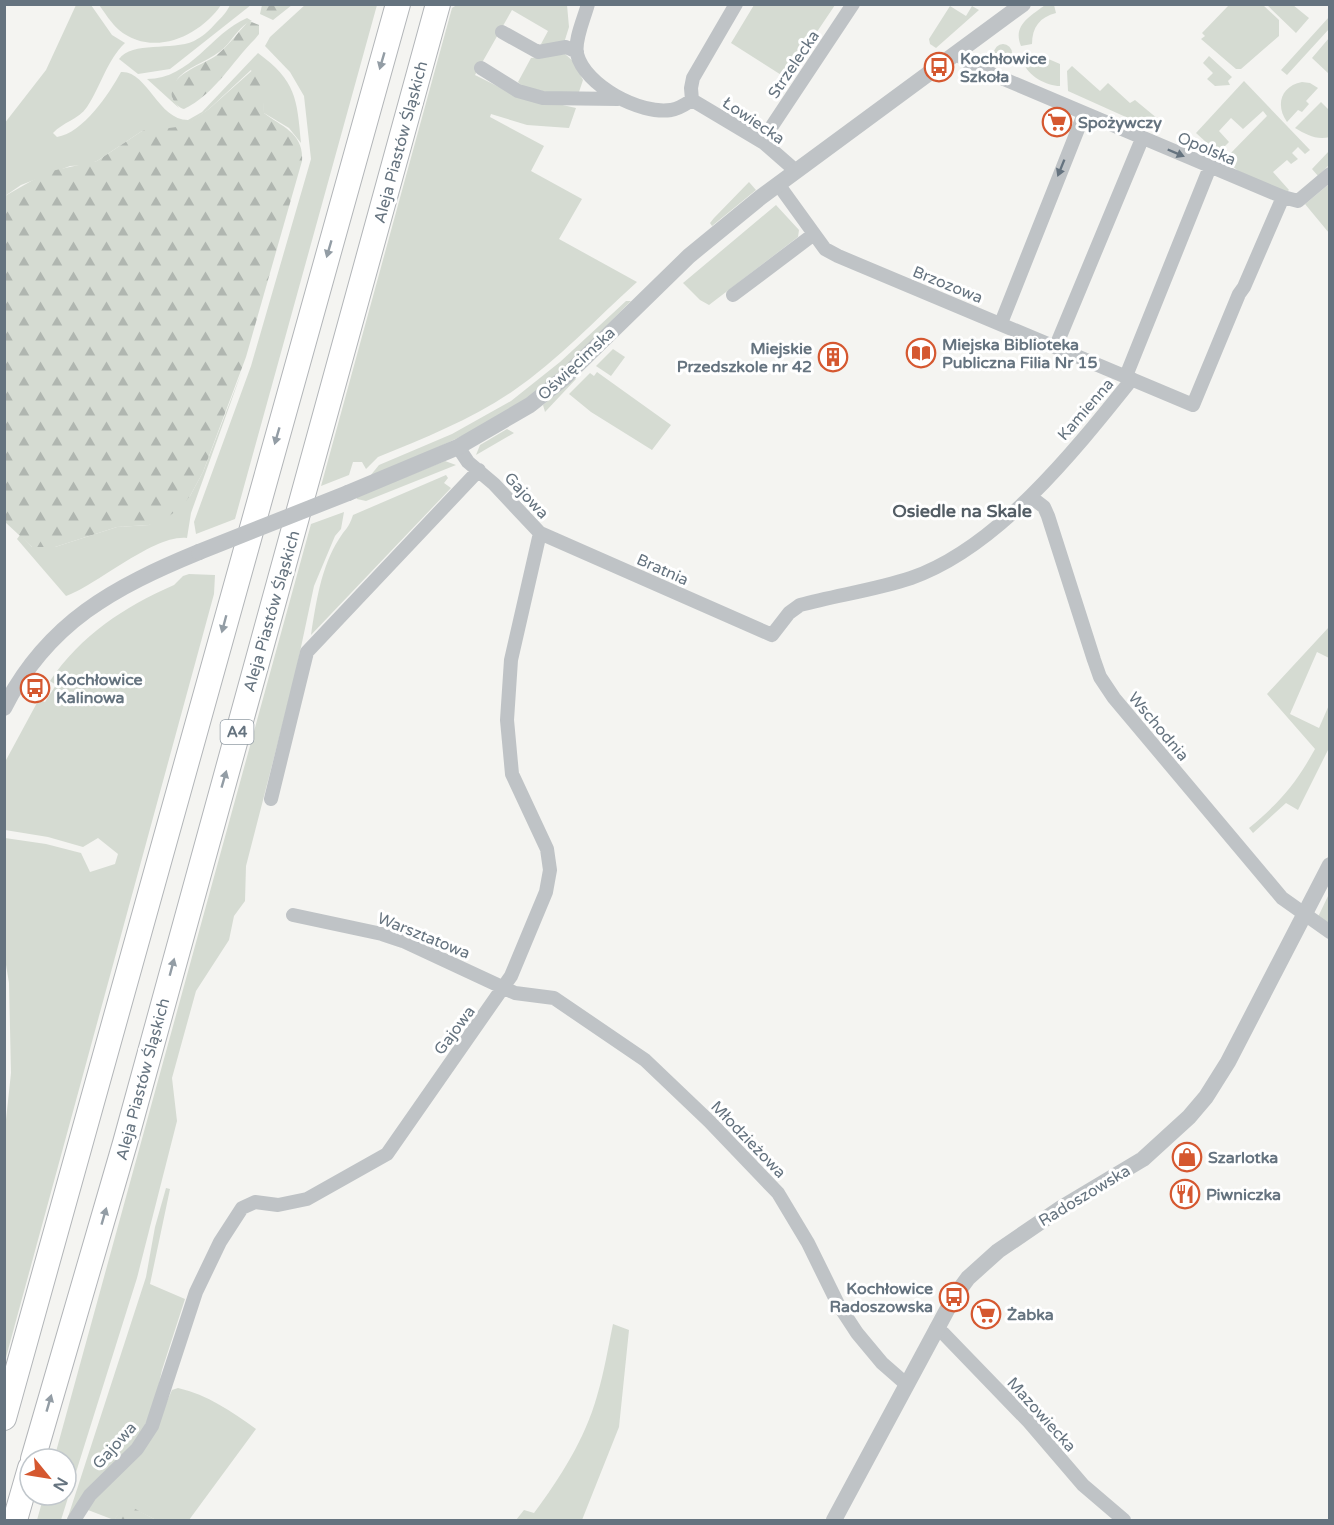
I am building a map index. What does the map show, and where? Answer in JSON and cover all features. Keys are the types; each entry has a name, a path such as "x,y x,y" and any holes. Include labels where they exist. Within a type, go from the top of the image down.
{"highway":[{"name":"A4","path":"4,1418 398,4"},
{"name":"Aleja Piastów Śląskich","path":"36,1447 125,1143 438,4"}],"street":[{"path":"588,4 577,52 582,67 591,77 623,100 641,108 657,110 672,110 692,100 693,78 736,4"},
{"name":"Strzelecka","path":"764,143 770,129 853,4"},
{"name":"Oświęcimska","path":"4,708 14,689 40,653 77,618 116,589 200,552 458,447 506,421 547,393 689,256 778,184 1023,4"},
{"path":"502,32 538,52 566,47 577,52"},
{"name":"Opolska","path":"957,54 973,66 1283,197"},
{"path":"481,68 518,91 543,98 623,100"},
{"name":"Łowiecka","path":"692,100 764,143 796,171"},
{"path":"1001,323 1084,114"},
{"path":"1056,346 1142,139"},
{"path":"1129,377 1210,167"},
{"path":"1283,197 1298,201 1329,174"},
{"name":"Brzozowa","path":"778,184 825,249 1129,377"},
{"name":"Kamienna","path":"772,635 785,617 800,605 913,577 968,549 1031,497 1129,377 1193,405 1239,294 1283,197"},
{"path":"733,295 814,234"},
{"name":"Gajowa","path":"74,1521 90,1495 137,1449 152,1426 196,1292 220,1242 242,1208 255,1202 278,1204 307,1199 387,1154 504,988 546,892 550,870 547,849 512,774 507,720 511,660 540,533 465,458 458,447"},
{"path":"271,799 307,652 478,470"},
{"name":"Wschodnia","path":"1031,497 1044,507 1048,516 1094,660 1114,698 1282,898 1329,932"},
{"name":"Bratnia","path":"540,533 772,635"},
{"name":"Radoszowska","path":"834,1521 936,1329 968,1278 998,1251 1061,1208 1143,1159 1189,1117 1228,1062 1329,865"},
{"name":"Warsztatowa","path":"293,915 364,929 403,941 504,988"},
{"name":"Młodzieżowa","path":"504,988 515,993 554,998 567,1005 645,1060 709,1121 778,1193 808,1243 838,1304 857,1333 882,1363 906,1384"},
{"name":"Mazowiecka","path":"936,1329 944,1334 1029,1422 1083,1485 1124,1521"}],"green space":[{"path":"262,4 292,5 273,20 260,14"},
{"path":"306,4 377,5 235,519 196,534 194,522 251,366 311,159 304,96 290,72 265,46 270,37"},
{"path":"458,4 567,5 569,27 564,43 545,46 541,44 548,31 512,10 475,75 513,94 576,108 569,128 527,125 491,114 490,117 544,146 531,171 582,199 559,239 637,282 561,352 513,391 465,419 378,457 366,469 362,462 353,462 349,475 321,486 452,8"},
{"path":"76,5 91,5 112,35 125,43 113,57 87,107 53,133 57,137 67,134 86,120 110,91 121,72 130,73 138,79 169,112 178,118 188,120 202,112 258,53 280,73 292,92 296,102 301,143 289,128 264,113 262,91 251,70 209,109 184,127 142,131 97,161 86,165 70,166 21,185 5,196 4,124 46,70"},
{"path":"99,5 221,5 201,26 175,40 161,43 132,38 116,27"},
{"path":"230,5 251,5 170,69 138,74 119,59 125,53 133,50 175,46 194,41 224,15"},
{"path":"754,5 835,5 786,78 731,43"},
{"path":"1045,5 1054,5 1056,13 1041,20 1035,28 1032,44 1021,46 1019,32 1021,27 1029,17"},
{"path":"1229,5 1263,5 1279,20 1279,36 1241,69 1236,69 1201,39 1205,36 1202,33"},
{"path":"1267,5 1293,5 1309,18 1296,33"},
{"path":"950,6 966,16 972,6 979,10 936,48 930,44 929,39"},
{"path":"1329,17 1329,29 1287,75 1281,70"},
{"path":"247,18 252,21 241,28 225,47 178,78 172,98 179,108 147,79 176,72 222,34"},
{"path":"249,21 259,25 259,34 255,39 205,95 184,109 179,106 172,97 175,82 188,71 217,55"},
{"path":"1329,38 1329,74 1312,58"},
{"path":"999,44 1007,44 1012,49 1010,60 999,62 994,57 994,49"},
{"path":"565,54 573,61 583,80 579,92 562,96 522,86 518,82 531,58"},
{"path":"1037,54 1060,64 1060,86 1049,84 1033,76 1025,66 1023,61"},
{"path":"1209,56 1232,77 1228,81 1230,85 1215,86 1207,79 1213,73 1203,63"},
{"path":"1072,66 1100,91 1108,83 1130,103 1135,100 1158,119 1148,127 1068,91 1067,71"},
{"path":"256,67 263,78 264,113 296,137 302,151 302,161 246,357 203,472 190,496 179,509 162,521 149,525 117,527 55,547 32,547 5,522 5,196 47,172 97,161 142,131 158,125 169,128 184,126 209,109"},
{"path":"1244,81 1310,150 1305,154 1298,147 1292,153 1298,159 1291,164 1287,160 1273,172 1289,190 1286,193 1238,171 1225,159 1267,116 1263,111 1243,129 1231,118 1219,131 1229,142 1218,153 1196,133"},
{"path":"1302,82 1310,83 1318,88 1306,101 1309,104 1302,112 1298,110 1287,122 1281,109 1282,97 1289,88"},
{"path":"1321,102 1329,110 1330,137 1312,136 1295,128"},
{"path":"1329,151 1329,165 1318,176 1312,169"},
{"path":"749,182 756,190 712,226 710,223 714,218"},
{"path":"1329,184 1329,233 1305,204"},
{"path":"776,205 799,230 798,237 709,305 700,300 683,283"},
{"path":"626,301 631,301 576,356 516,406 463,436 370,476 379,465 452,434 511,401 560,362"},
{"path":"613,349 625,357 611,376 596,366"},
{"path":"242,371 191,513 187,538 158,544 66,596 17,539 20,535 32,547 55,547 117,527 149,525 190,496 203,472"},
{"path":"597,372 671,425 652,450 591,412 569,394 590,373 594,376"},
{"path":"576,379 545,412 543,405"},
{"path":"507,429 514,433 476,455 480,445"},
{"path":"445,461 456,465 366,501 356,497"},
{"path":"446,475 448,478 444,483 451,488 311,635 317,598 328,561 353,515"},
{"path":"344,512 341,529 335,536 314,586 294,680 246,866 245,901 234,916 229,940 196,991 172,1078 177,1121 137,1278 78,1466 78,1447 57,1447 311,524"},
{"path":"189,574 215,575 214,594 5,1361 4,1138 11,1073 9,983 4,953 5,838 46,844 81,853 90,872 115,864 118,854 98,838 83,847 48,837 5,830 5,762 39,699 45,702 56,685 50,681 75,650 121,613 174,585 183,576"},
{"path":"1329,627 1329,658 1317,652 1290,714 1319,728 1329,705 1329,748 1298,810 1286,803 1253,833 1249,828 1286,792 1301,773 1315,749 1267,694"},
{"path":"1329,894 1329,927 1317,919"},
{"path":"166,1188 170,1189 150,1284 185,1299 162,1370 154,1406 139,1437 67,1520 71,1507 78,1507 78,1486 146,1277 155,1227"},
{"path":"613,1324 629,1330 619,1427 582,1520 516,1520 524,1510 534,1513 579,1443 597,1396"},
{"path":"178,1388 209,1399 256,1429 189,1520 156,1520 126,1505 114,1520 88,1510 99,1491 154,1431 172,1390"},
{"path":"126,1504 156,1520 114,1520"},
{"path":"41,1507 65,1507 61,1520 37,1520"}],"place":[{"name":"Kochłowice Szkoła","path":"939,67"},
{"name":"Spożywczy","path":"1057,122"},
{"name":"Miejska Biblioteka Publiczna Filia Nr 15","path":"921,353"},
{"name":"Miejskie Przedszkole nr 42","path":"833,357"},
{"name":"Kochłowice Kalinowa","path":"35,688"},
{"name":"Szarlotka","path":"1187,1157"},
{"name":"Piwniczka","path":"1185,1194"},
{"name":"Kochłowice Radoszowska","path":"954,1297"},
{"name":"Żabka","path":"986,1314"}],"district":[{"name":"Osiedle na Skale","path":"962,511"}]}
